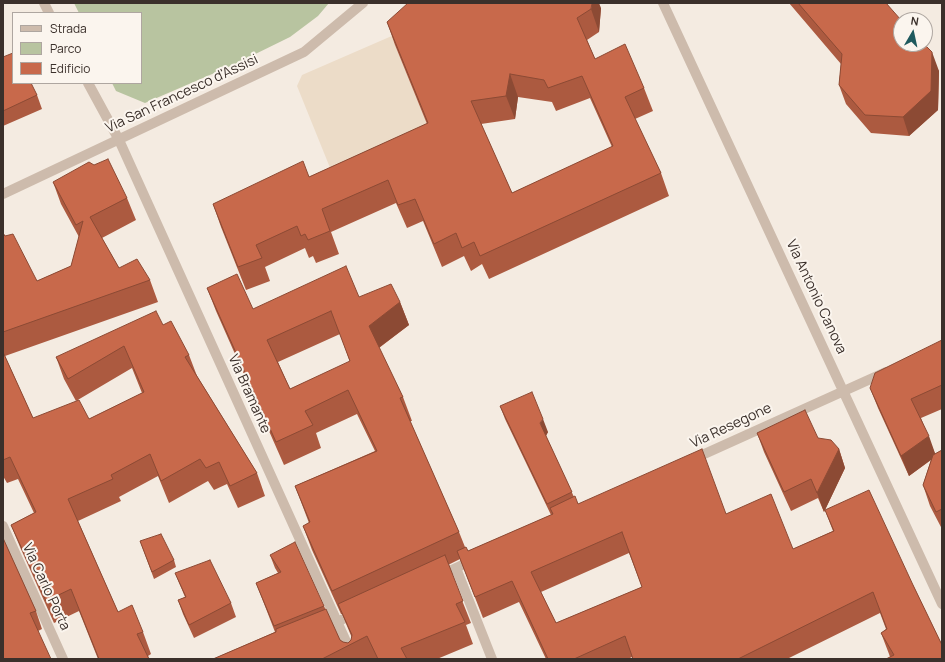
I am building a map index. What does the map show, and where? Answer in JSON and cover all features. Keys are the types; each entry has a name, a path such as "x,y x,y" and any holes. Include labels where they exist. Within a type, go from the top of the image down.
{"street":[{"path":"44,3 48,12"},
{"name":"Via San Francesco d'Assisi","path":"3,194 304,52 363,3"},
{"name":"Via Antonio Canova","path":"663,3 844,390 942,604"},
{"name":"Via Bramante","path":"89,84 119,140 336,623 354,659"},
{"name":"Via Resegone","path":"678,466 893,369"},
{"name":"Via Carlo Porta","path":"3,526 64,659"},
{"path":"428,581 484,555"},
{"path":"456,568 492,659"},
{"path":"307,635 364,610"}],"green space":[{"path":"74,3 329,3 318,16 290,37 233,65 145,103 116,91 112,84 142,84 142,12 78,12"}],"shaded area":[{"path":"417,25 395,45 436,146 339,190 297,86 302,75"}],"building":[{"path":"408,3 592,3 591,9 577,18 595,59 625,44 644,88 625,97 661,173 480,256 474,242 462,248 456,233 434,244 415,199 398,205 388,180 322,209 330,231 308,240 305,234 301,236 297,226 256,245 262,258 238,267 213,204 303,161 309,177 428,123 387,22","holes":["510,74 544,80 548,88 582,76 613,146 512,193 471,101 506,96"]},
{"path":"798,3 886,3 894,12 893,52 932,52 931,91 903,117 865,115 839,85 842,54"},
{"path":"12,53 12,84 32,84 37,95 3,111 3,57"},
{"path":"108,159 127,198 90,217 119,268 137,259 150,280 3,332 3,233 5,236 13,234 37,281 71,266 83,221 76,225 53,182 89,162 94,165"},
{"path":"346,266 359,297 391,284 400,302 369,326 403,397 400,398 459,532 332,591 303,526 310,522 295,486 377,451 348,390 305,411 313,425 276,442 207,288 237,274 253,309","holes":["331,311 350,361 290,389 267,340"]},
{"path":"156,311 163,325 171,321 189,355 185,357 257,473 230,486 219,462 206,468 200,459 161,481 150,454 111,475 113,479 68,499 118,612 132,605 143,632 137,634 149,659 99,659 71,589 46,601 11,525 36,512 10,457 3,460 3,352 33,418 79,400 89,419 144,392 124,346 68,379 56,357"},
{"path":"942,340 942,385 911,399 929,436 901,456 870,388 875,373"},
{"path":"532,392 543,419 540,423 572,492 547,504 500,406"},
{"path":"805,410 818,438 831,440 839,449 817,493 811,479 784,492 757,433"},
{"path":"702,449 726,514 771,494 793,549 834,531 825,510 869,490 942,645 942,659 886,659 894,655 881,633 887,629 873,592 738,659 633,659 625,636 574,659 548,659 512,581 475,597 457,551 466,547 468,551 553,514 550,508 575,496 578,504","holes":["622,532 642,587 556,623 531,572"]},
{"path":"942,450 942,509 936,512 923,485 933,455"},
{"path":"161,534 174,560 152,572 140,541"},
{"path":"3,538 36,611 30,613 51,659 3,659"},
{"path":"295,542 324,606 274,626 256,583 281,572 270,555"},
{"path":"445,555 463,601 456,604 465,622 401,648 407,659 378,659 367,636 322,659 213,659 276,632 276,629 326,609 340,640 348,643 351,640 352,635 338,604"},
{"path":"210,560 231,603 189,625 178,600 186,597 175,573"}]}
